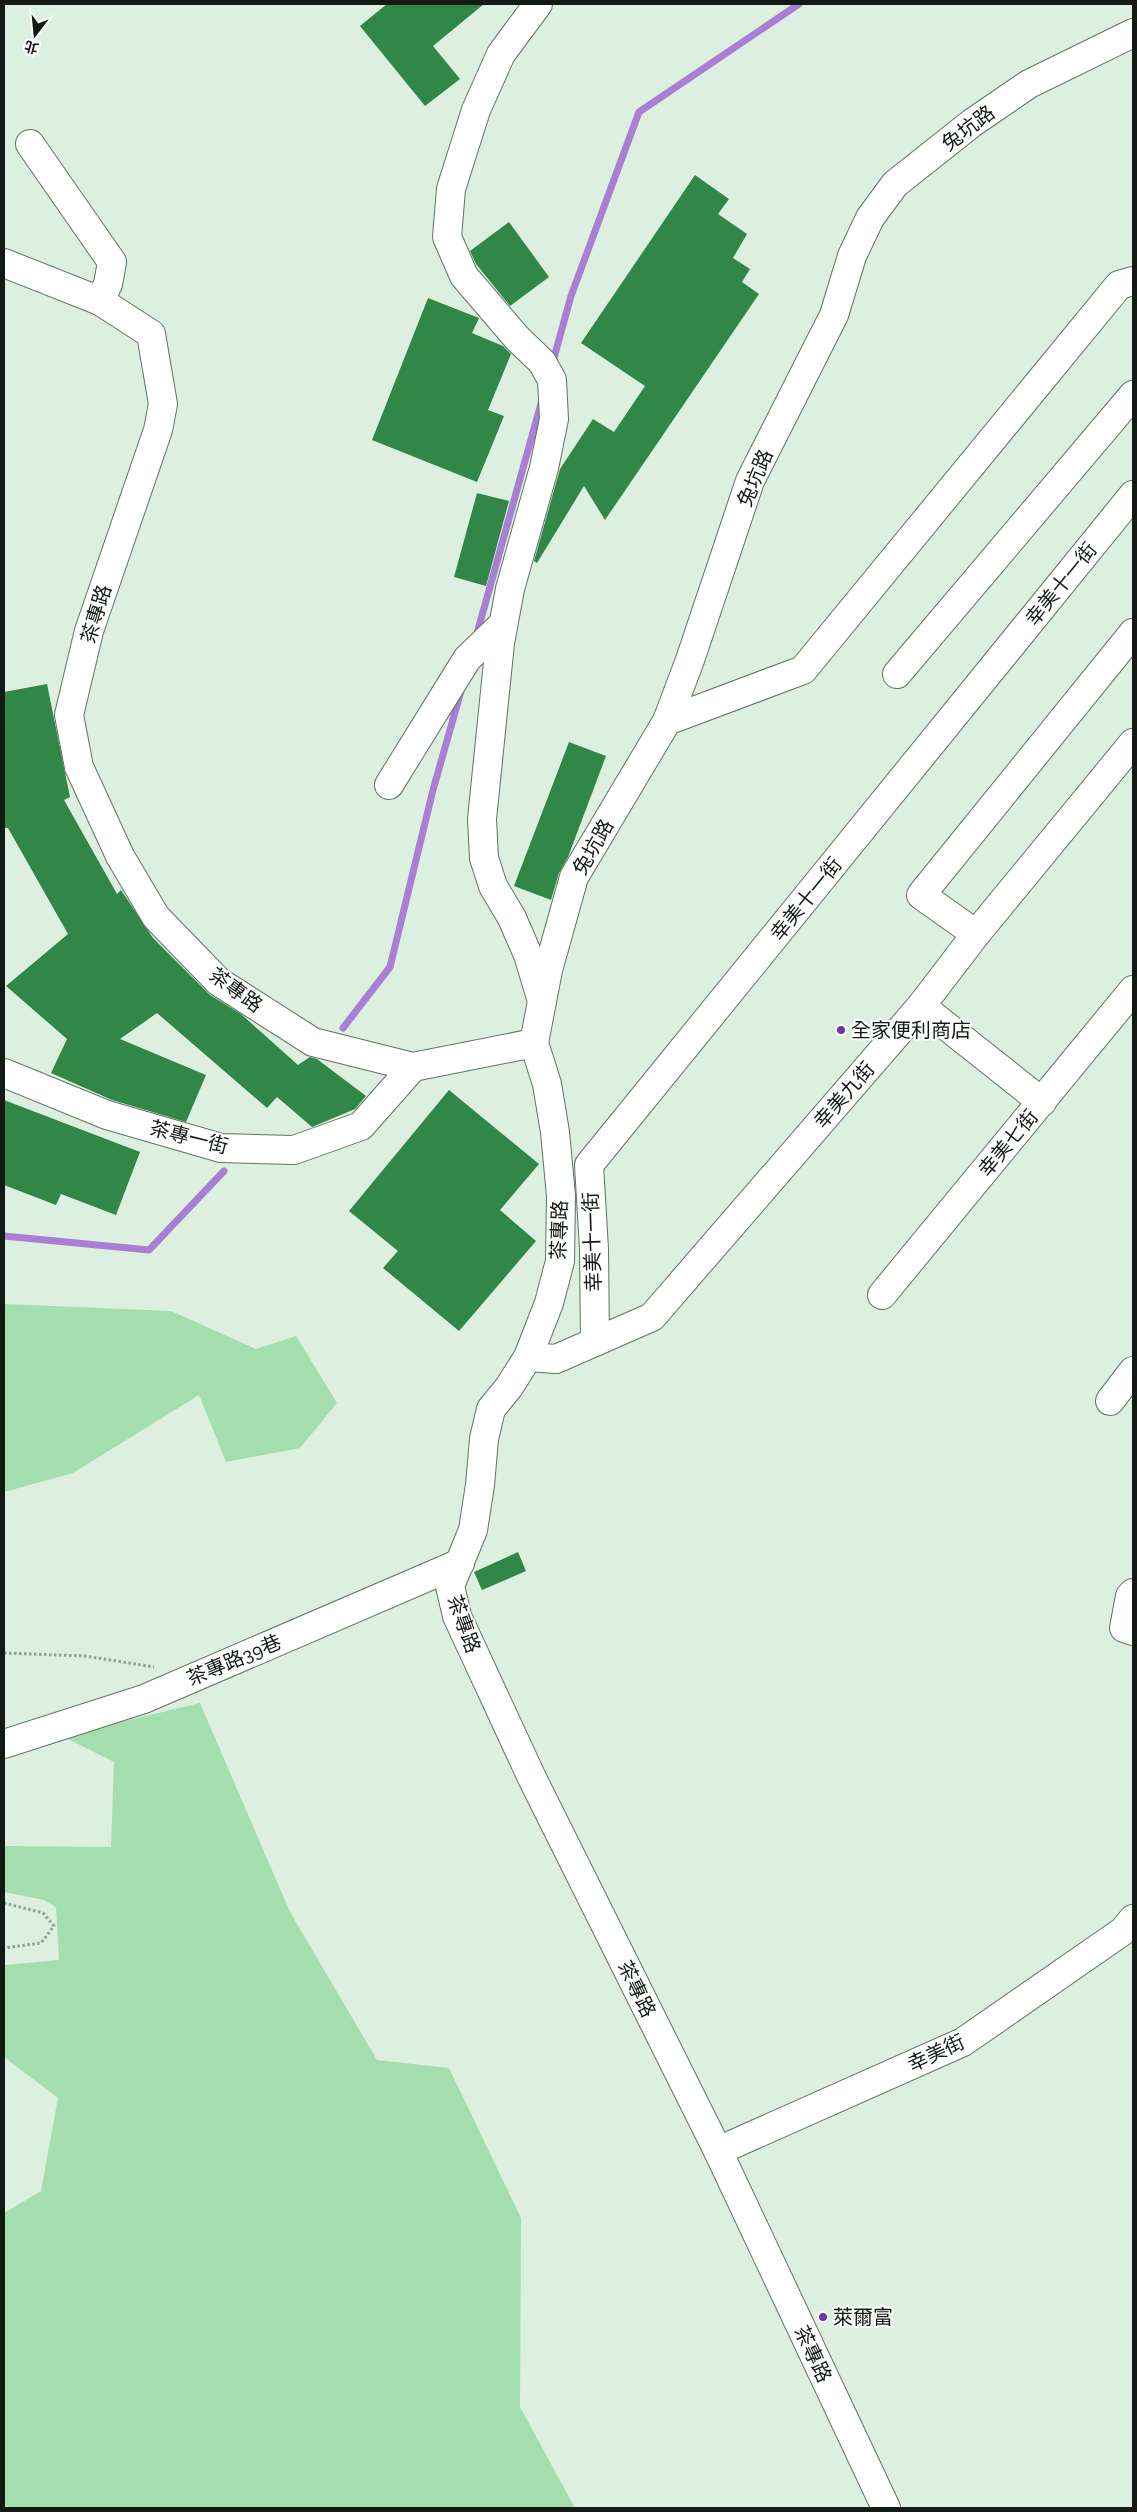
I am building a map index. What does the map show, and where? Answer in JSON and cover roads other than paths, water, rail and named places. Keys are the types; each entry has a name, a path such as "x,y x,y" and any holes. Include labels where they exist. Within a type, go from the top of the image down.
{"street":[{"path":"538,4 501,54 476,110 452,189 447,237 464,276 517,338 542,362 552,380 554,419 544,468 510,589 503,624 486,762 482,819 484,858 493,886 512,918 528,955 542,1002"},
{"name":"兔坑路","path":"534,1043 548,970 574,877 667,721 690,660 750,481 834,315 852,256 870,218 895,184 972,123 1029,84 1133,33"},
{"path":"30,144 112,262 108,284 100,301"},
{"name":"茶專路","path":"4,263 100,301 151,334 163,404 158,430 89,631 69,715 79,767 120,856 156,917 219,982 313,1042 413,1067 534,1043 547,1084 555,1132 561,1196 560,1261 549,1304 528,1357 492,1409 484,1439 480,1485 473,1530 450,1586 457,1616 532,1778 718,2151 886,2508"},
{"path":"667,721 803,670 1119,284 1133,281"},
{"path":"897,674 1133,395"},
{"name":"幸美十一街","path":"595,1342 594,1249 589,1166 1133,495"},
{"path":"388,785 467,659 503,624"},
{"path":"976,934 921,895 1133,633"},
{"name":"幸美九街","path":"528,1357 556,1359 652,1317 921,1006 976,934 1133,743"},
{"name":"幸美七街","path":"882,1295 1133,990"},
{"path":"921,1006 1042,1102"},
{"name":"茶專一街","path":"4,1073 107,1115 221,1148 294,1150 361,1126 413,1067"},
{"path":"1110,1401 1133,1371"},
{"name":"茶專路39巷","path":"4,1744 144,1699 460,1563"},
{"path":"1133,1593 1130,1596 1124,1628 1133,1631"},
{"name":"幸美街","path":"718,2151 963,2042 1123,1931 1133,1920"}],"waterway":[{"path":"552,365 571,296 639,112 799,4"},
{"path":"476,637 542,400"},
{"path":"343,1028 390,967 433,790 461,691"},
{"path":"4,1236 149,1250 224,1171"}],"place":[{"name":"全家便利商店","path":"841,1030"},
{"name":"萊爾富","path":"823,2317"}]}
